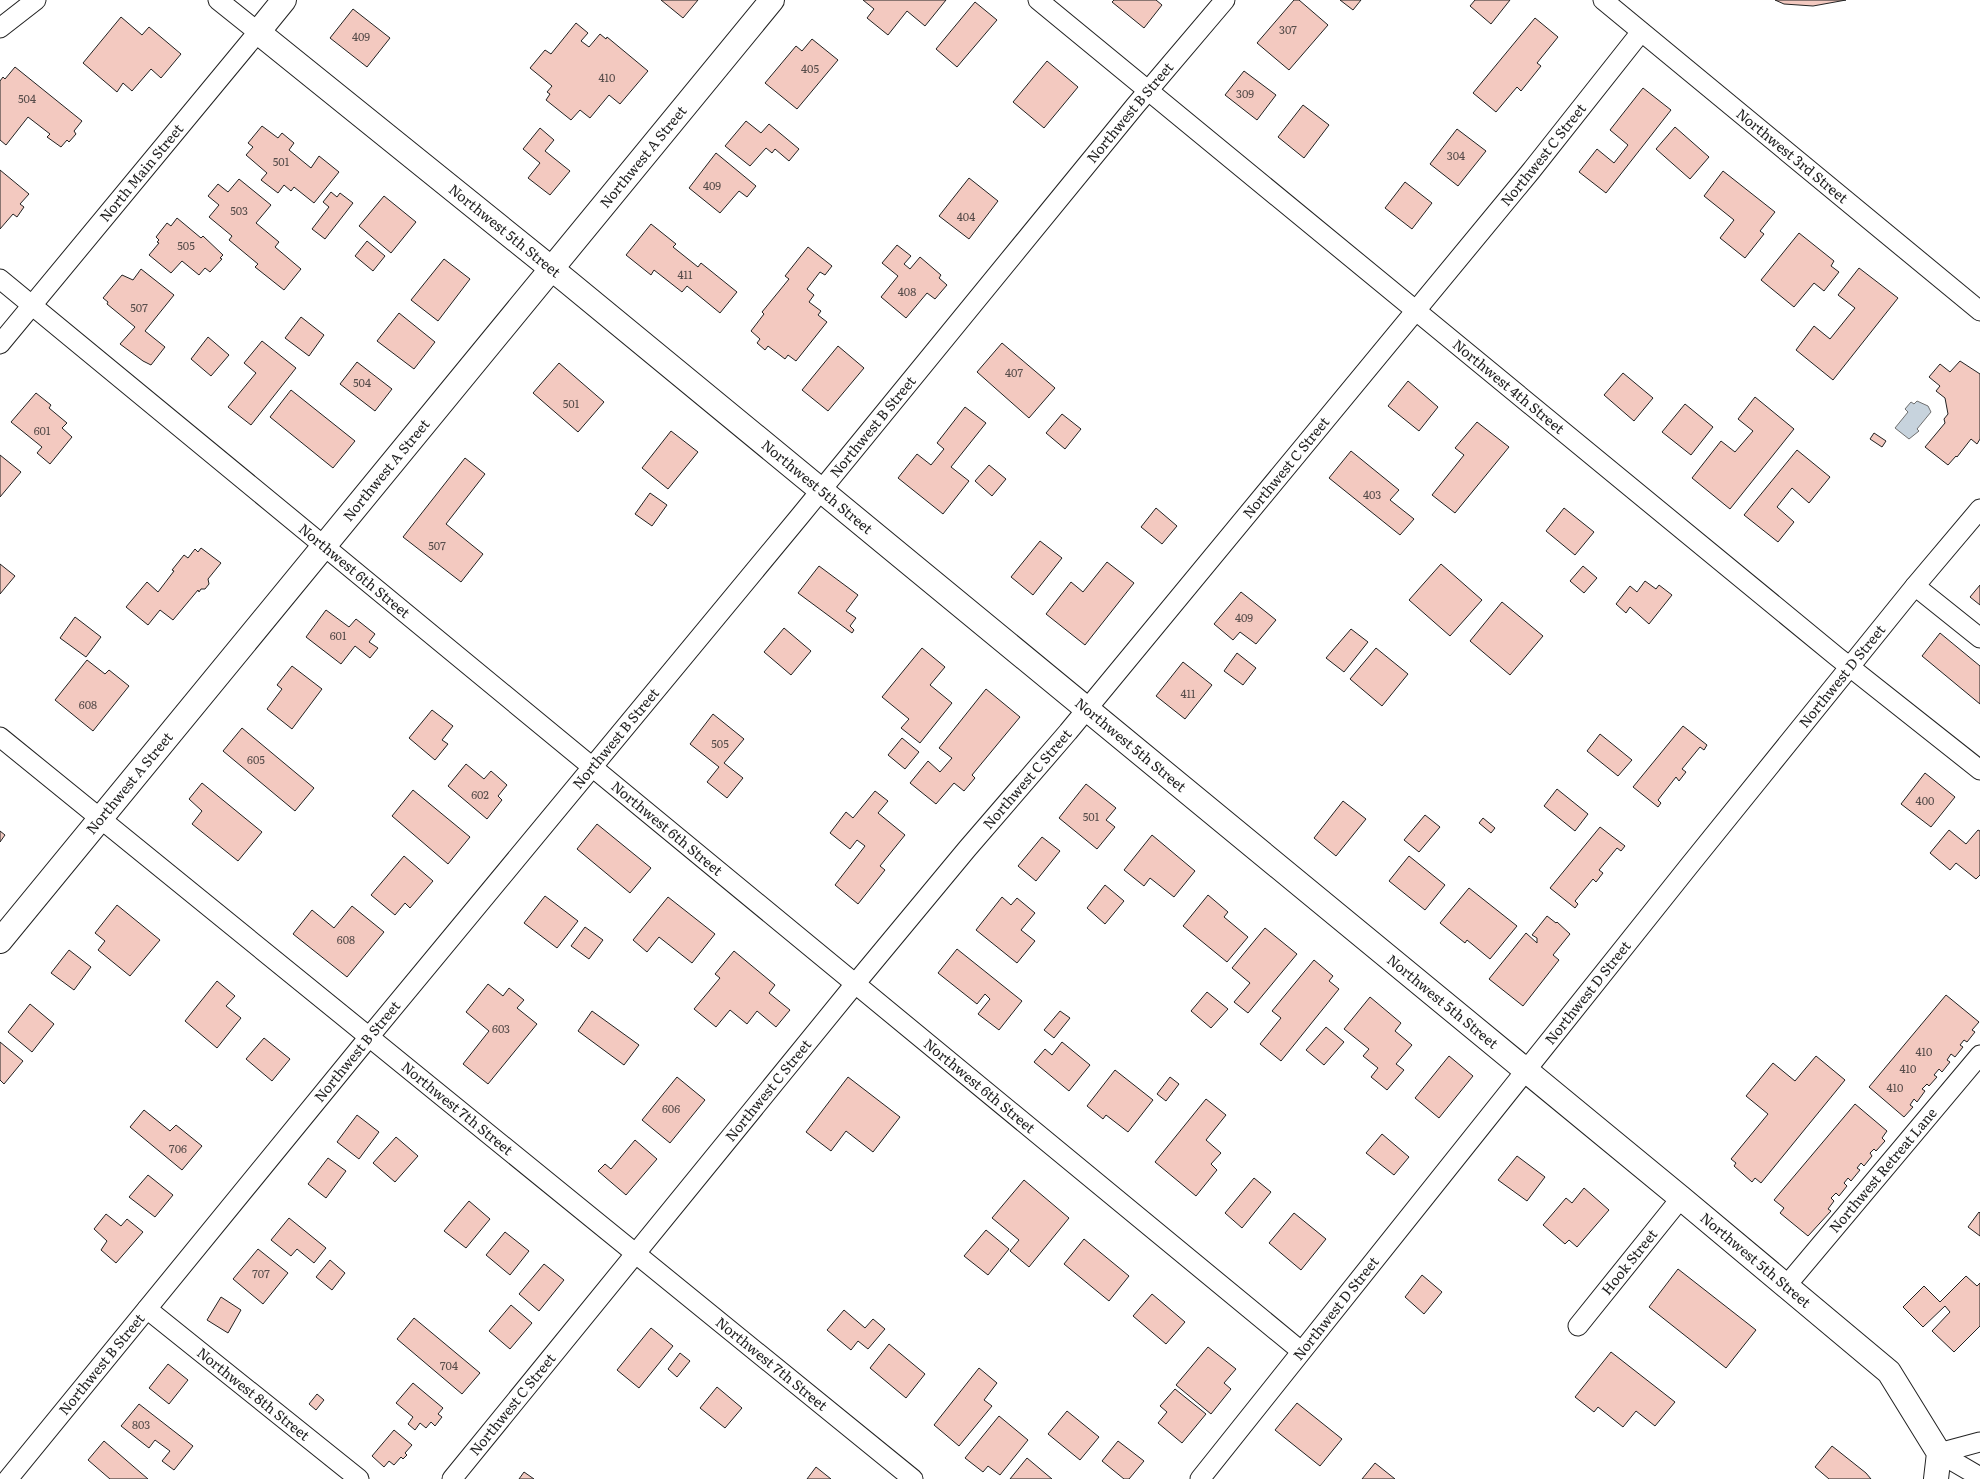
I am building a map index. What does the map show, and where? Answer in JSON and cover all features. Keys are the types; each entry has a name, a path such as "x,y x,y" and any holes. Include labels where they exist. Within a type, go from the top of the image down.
{"street":[{"path":"0,28 36,0"},
{"path":"218,0 258,32"},
{"name":"North Main Street","path":"0,344 284,0"},
{"name":"Northwest A Street","path":"0,941 772,0"},
{"name":"Northwest 4th Street","path":"1038,0 1849,667 1980,770"},
{"name":"Northwest B Street","path":"8,1479 369,1037 1225,0"},
{"name":"Northwest 3rd Street","path":"1603,0 1980,311"},
{"name":"Northwest 5th Street","path":"258,32 820,490 1681,1198 1889,1372 1939,1453 1980,1477"},
{"name":"Northwest C Street","path":"452,1479 855,984 1086,709 1532,171 1641,32"},
{"name":"Northwest 6th Street","path":"0,279 1301,1351"},
{"name":"Northwest D Street","path":"1200,1479 1849,667 1980,509"},
{"path":"1915,586 1980,638"},
{"name":"Northwest 7th Street","path":"0,737 914,1479"},
{"name":"Northwest Retreat Lane","path":"1786,1286 1980,1055"},
{"name":"Hook Street","path":"1578,1326 1681,1198"},
{"name":"Northwest 8th Street","path":"147,1309 359,1479"},
{"path":"1936,1479 1939,1453 1980,1442"}],"shaded area":[{"path":"1917,401 1928,406 1931,412 1917,429 1919,431 1909,439 1895,428 1908,412 1905,409 1911,402 1914,404"}],"building":[{"path":"661,0 698,0 683,18"},
{"path":"863,0 946,0 925,26 907,11 888,35 867,18 874,9"},
{"path":"1114,0 1156,0 1162,5 1144,28 1112,2"},
{"path":"1294,0 1299,0 1328,25 1289,70 1257,43"},
{"path":"1340,0 1361,0 1353,10"},
{"path":"1475,0 1510,0 1491,24 1470,6"},
{"path":"1775,0 1846,0 1813,6 1784,4"},
{"path":"975,2 997,20 957,67 936,49"},
{"path":"353,9 390,38 367,67 330,38"},
{"path":"121,17 142,35 149,27 181,54 161,78 151,69 132,91 123,83 117,92 83,63"},
{"path":"1535,18 1558,37 1537,63 1541,66 1521,91 1517,87 1496,112 1473,93"},
{"path":"576,23 588,33 581,41 589,47 600,34 606,39 607,37 648,71 620,104 609,95 590,118 580,110 571,120 546,100 550,94 547,92 552,86 530,68 545,50 551,54"},
{"path":"812,39 838,60 797,109 765,83 796,46 802,51"},
{"path":"1047,61 1078,87 1044,128 1013,102"},
{"path":"15,67 82,121 74,131 76,134 69,142 67,140 61,147 47,137 50,134 28,117 6,145 0,140 0,81 3,77 5,79"},
{"path":"1244,71 1276,95 1257,120 1225,95"},
{"path":"1643,88 1671,110 1606,193 1579,172 1597,149 1614,163 1628,145 1610,130"},
{"path":"1303,105 1329,125 1304,158 1278,137"},
{"path":"746,121 761,133 769,124 799,149 789,161 775,149 772,153 766,148 750,166 725,146"},
{"path":"262,126 278,138 282,133 294,143 289,150 311,168 319,156 339,172 314,203 294,187 291,191 284,185 278,193 261,180 267,173 246,155 253,147 248,143"},
{"path":"1675,127 1709,157 1690,179 1656,149"},
{"path":"540,128 554,140 545,151 570,171 550,195 528,178 540,163 523,149"},
{"path":"1457,129 1486,151 1458,186 1430,164"},
{"path":"716,153 756,186 747,197 739,191 720,213 689,188"},
{"path":"0,170 29,194 20,204 24,207 17,217 13,214 0,229"},
{"path":"1723,171 1775,212 1760,231 1764,234 1745,258 1720,238 1734,220 1704,196"},
{"path":"969,178 998,201 969,239 939,216"},
{"path":"239,179 271,205 256,223 279,242 275,247 301,269 284,290 255,267 258,264 229,240 232,236 209,217 219,205 208,196 218,184 228,192"},
{"path":"1405,182 1432,203 1412,229 1385,208"},
{"path":"331,192 337,197 340,193 353,203 325,239 312,229 329,207 323,202"},
{"path":"384,196 416,222 391,253 359,226"},
{"path":"177,218 201,238 203,236 223,255 220,258 222,259 210,272 205,268 199,275 182,261 171,273 149,255 159,243 156,237 167,223 171,226"},
{"path":"651,224 676,244 673,247 698,267 701,263 737,292 720,313 687,286 682,292 654,270 651,275 626,255"},
{"path":"1799,233 1834,261 1831,266 1839,272 1824,291 1814,283 1794,307 1761,280"},
{"path":"367,241 385,256 373,271 355,256"},
{"path":"897,245 911,256 904,264 910,269 920,257 941,275 939,278 947,285 935,299 927,293 906,318 881,297 898,276 882,263"},
{"path":"808,247 832,266 825,275 820,272 807,289 814,295 809,302 821,311 818,315 827,322 796,361 788,355 785,359 768,346 765,350 757,343 760,339 751,331 764,314 762,312 789,279 785,276"},
{"path":"444,259 470,279 438,321 411,300"},
{"path":"1859,268 1898,298 1833,380 1796,350 1814,326 1830,339 1855,308 1838,295"},
{"path":"141,269 174,295 145,331 165,347 151,365 120,344 135,327 107,304 108,302 103,298 122,275 133,280"},
{"path":"399,313 435,342 414,369 377,341"},
{"path":"301,317 324,335 309,356 285,338"},
{"path":"208,337 229,355 211,376 191,359"},
{"path":"262,341 296,368 251,425 228,407 256,373 244,363"},
{"path":"1002,343 1055,388 1029,418 977,372"},
{"path":"838,346 864,368 828,411 802,390"},
{"path":"1960,361 1980,374 1980,439 1977,444 1971,439 1948,465 1925,447 1945,423 1944,419 1948,414 1945,398 1936,391 1940,386 1929,377 1940,364 1950,372"},
{"path":"357,362 392,389 375,411 340,384"},
{"path":"559,363 604,402 578,432 533,393"},
{"path":"1623,373 1653,398 1634,421 1604,395"},
{"path":"1408,381 1438,407 1419,431 1388,406"},
{"path":"291,390 355,441 333,468 270,417"},
{"path":"36,393 51,405 49,408 67,423 62,428 72,437 50,464 37,453 42,447 11,422"},
{"path":"1755,397 1794,429 1730,509 1692,478 1721,441 1735,452 1753,431 1738,419"},
{"path":"1685,404 1713,427 1691,455 1662,432"},
{"path":"965,407 986,423 951,467 969,481 943,514 898,478 917,454 931,465 944,449 937,443"},
{"path":"1062,414 1081,429 1065,449 1046,433"},
{"path":"1477,422 1509,447 1455,513 1432,495 1464,455 1455,448"},
{"path":"671,431 698,452 668,489 642,468"},
{"path":"1874,433 1886,441 1882,447 1870,439"},
{"path":"1797,450 1830,477 1809,503 1792,488 1777,507 1794,522 1778,542 1744,515"},
{"path":"1351,451 1399,490 1390,500 1414,519 1400,535 1329,478"},
{"path":"0,455 21,472 0,497"},
{"path":"465,458 485,474 446,524 483,554 461,582 403,537"},
{"path":"989,465 1006,479 992,496 975,481"},
{"path":"650,493 667,505 652,526 635,514"},
{"path":"1156,508 1177,526 1162,544 1141,527"},
{"path":"1564,508 1594,532 1575,555 1546,531"},
{"path":"1040,541 1062,558 1033,595 1011,577"},
{"path":"201,548 221,563 208,579 209,584 205,589 201,589 199,592 198,590 173,620 160,610 148,625 126,607 147,582 158,592 184,555 188,558 195,549 198,552"},
{"path":"1107,562 1134,583 1085,645 1046,614 1071,582 1083,592"},
{"path":"0,564 15,576 0,594"},
{"path":"1441,564 1482,600 1450,636 1409,600"},
{"path":"819,566 858,595 846,611 856,618 850,626 854,630 852,633 798,593"},
{"path":"1583,566 1597,578 1584,593 1570,581"},
{"path":"1645,581 1656,589 1659,585 1672,595 1649,624 1630,607 1626,613 1616,604 1630,586 1637,592"},
{"path":"1980,585 1980,605 1970,597"},
{"path":"1241,592 1276,620 1256,644 1240,632 1233,640 1214,624"},
{"path":"1502,602 1543,636 1510,675 1470,641"},
{"path":"326,610 349,627 356,619 375,634 369,642 378,648 370,658 355,646 341,664 306,637"},
{"path":"75,617 101,637 86,657 60,638"},
{"path":"784,628 811,651 791,675 764,652"},
{"path":"1351,629 1368,642 1344,672 1326,658"},
{"path":"1940,633 1980,666 1980,704 1922,656"},
{"path":"922,648 945,667 930,685 952,703 920,743 901,728 909,719 882,697"},
{"path":"1376,648 1408,674 1382,706 1350,679"},
{"path":"1237,653 1256,668 1243,685 1224,671"},
{"path":"87,660 105,674 109,670 129,686 93,731 55,700"},
{"path":"1183,662 1212,685 1185,719 1156,696"},
{"path":"292,666 322,689 292,729 267,709 282,689 277,685"},
{"path":"986,689 1020,717 972,775 975,778 964,791 954,783 936,804 910,783 928,761 940,772 952,758 939,748"},
{"path":"432,710 453,726 442,740 448,744 435,760 409,738"},
{"path":"713,714 744,739 724,763 743,778 727,798 707,782 719,767 690,744"},
{"path":"1683,726 1707,745 1704,750 1700,747 1682,769 1686,772 1679,781 1676,777 1658,800 1661,803 1658,807 1633,787"},
{"path":"242,728 314,788 295,811 223,751"},
{"path":"1600,734 1632,760 1618,776 1587,751"},
{"path":"902,738 919,752 905,769 888,755"},
{"path":"466,764 484,779 491,771 507,785 498,796 502,800 487,819 448,786"},
{"path":"1925,773 1955,797 1931,827 1901,804"},
{"path":"202,783 262,832 238,861 192,824 202,811 189,799"},
{"path":"1086,784 1116,808 1106,820 1115,827 1097,849 1059,818"},
{"path":"1557,789 1588,814 1575,831 1544,806"},
{"path":"413,790 470,837 448,864 392,816"},
{"path":"875,791 888,801 878,813 905,835 880,866 885,870 858,904 835,885 865,846 857,840 850,849 830,833 846,812 853,818"},
{"path":"1343,801 1366,819 1336,856 1314,838"},
{"path":"1425,815 1440,827 1419,852 1404,840"},
{"path":"1483,818 1495,828 1491,833 1479,823"},
{"path":"597,824 651,868 630,893 577,849"},
{"path":"1600,827 1625,846 1621,851 1617,848 1599,870 1603,873 1596,882 1593,879 1575,901 1578,904 1575,908 1550,888"},
{"path":"1949,830 1966,844 1978,830 1980,831 1980,875 1976,879 1956,863 1950,870 1930,853"},
{"path":"0,831 5,835 0,842"},
{"path":"1152,835 1195,871 1174,897 1150,878 1144,886 1124,870"},
{"path":"1042,837 1060,851 1036,881 1018,866"},
{"path":"404,856 433,881 410,908 405,903 395,915 371,895"},
{"path":"1409,856 1445,885 1425,910 1389,881"},
{"path":"1105,885 1124,901 1105,924 1087,908"},
{"path":"1469,888 1517,926 1490,959 1467,940 1465,943 1440,923"},
{"path":"1208,895 1228,912 1224,917 1248,937 1227,962 1183,926"},
{"path":"545,896 578,921 557,948 524,923"},
{"path":"668,897 715,934 692,963 659,937 647,952 633,940"},
{"path":"1002,897 1011,905 1017,898 1035,913 1021,930 1035,941 1017,963 976,930"},
{"path":"117,905 160,940 130,976 98,950 105,941 95,933"},
{"path":"352,906 384,932 347,977 293,934 312,910 334,928"},
{"path":"1547,916 1570,934 1553,955 1559,960 1523,1006 1489,979 1526,933 1537,943 1537,938 1532,935"},
{"path":"585,927 603,940 589,959 571,946"},
{"path":"1265,928 1297,954 1248,1013 1234,1002 1250,983 1232,968"},
{"path":"957,949 1022,1001 999,1030 978,1014 990,999 985,994 977,1004 938,973"},
{"path":"69,950 91,967 74,990 51,973"},
{"path":"734,951 775,985 769,993 790,1010 776,1027 757,1011 747,1024 730,1010 716,1027 694,1009 720,978 715,974"},
{"path":"1314,960 1333,976 1329,981 1339,989 1281,1061 1260,1044 1281,1018 1272,1011"},
{"path":"217,981 235,996 226,1006 241,1018 217,1048 185,1021"},
{"path":"488,984 503,996 509,988 524,1000 517,1008 537,1024 488,1084 463,1064 489,1031 466,1012"},
{"path":"1207,992 1228,1009 1211,1028 1191,1011"},
{"path":"1946,995 1979,1022 1972,1030 1975,1032 1967,1042 1964,1040 1960,1045 1963,1047 1955,1057 1951,1054 1947,1060 1950,1062 1942,1072 1939,1069 1934,1075 1937,1077 1929,1086 1927,1084 1922,1089 1925,1091 1917,1102 1914,1099 1910,1105 1913,1107 1904,1117 1869,1087"},
{"path":"1370,997 1401,1023 1395,1031 1412,1045 1396,1064 1404,1070 1387,1090 1371,1077 1378,1068 1363,1056 1369,1049 1344,1029"},
{"path":"30,1004 54,1024 32,1052 8,1032"},
{"path":"592,1011 639,1045 624,1065 578,1031"},
{"path":"1060,1011 1070,1018 1054,1038 1044,1030"},
{"path":"1326,1027 1344,1042 1324,1065 1306,1050"},
{"path":"264,1038 290,1059 272,1081 246,1059"},
{"path":"0,1042 23,1061 4,1084 0,1080"},
{"path":"1062,1042 1090,1065 1069,1091 1034,1062 1045,1049 1052,1055"},
{"path":"1449,1056 1473,1076 1439,1118 1415,1098"},
{"path":"1816,1056 1845,1080 1761,1183 1755,1178 1752,1182 1734,1166 1736,1163 1731,1159 1768,1114 1746,1096 1773,1063 1795,1081"},
{"path":"1115,1070 1153,1100 1128,1132 1106,1115 1103,1119 1087,1106"},
{"path":"677,1077 705,1100 670,1143 642,1120"},
{"path":"848,1077 900,1117 873,1152 846,1131 831,1151 806,1132"},
{"path":"1170,1077 1179,1084 1166,1101 1157,1094"},
{"path":"1206,1099 1226,1115 1206,1140 1221,1153 1211,1164 1217,1170 1196,1196 1155,1162"},
{"path":"1855,1104 1887,1131 1882,1138 1885,1141 1876,1151 1874,1149 1870,1153 1872,1156 1864,1166 1861,1163 1857,1168 1860,1170 1851,1181 1848,1178 1844,1183 1847,1186 1839,1196 1836,1193 1831,1198 1834,1201 1828,1209 1831,1211 1808,1236 1780,1213 1784,1208 1774,1200"},
{"path":"144,1110 170,1131 176,1125 202,1146 182,1170 130,1127"},
{"path":"357,1115 379,1132 359,1159 337,1142"},
{"path":"1382,1134 1409,1157 1394,1175 1366,1153"},
{"path":"396,1137 418,1156 395,1182 373,1163"},
{"path":"635,1140 657,1159 626,1195 598,1171 605,1164 611,1169"},
{"path":"1517,1156 1545,1177 1527,1201 1498,1180"},
{"path":"328,1158 346,1171 326,1198 308,1184"},
{"path":"148,1175 173,1195 155,1217 129,1197"},
{"path":"1254,1178 1271,1192 1242,1228 1225,1213"},
{"path":"1024,1180 1069,1218 1029,1267 1010,1251 1019,1240 992,1218"},
{"path":"1584,1188 1609,1210 1577,1247 1569,1240 1565,1244 1543,1225 1566,1198 1572,1203"},
{"path":"469,1201 490,1219 466,1248 444,1231"},
{"path":"1294,1213 1326,1239 1301,1270 1269,1243"},
{"path":"1980,1213 1980,1236 1968,1227"},
{"path":"106,1214 121,1226 127,1219 143,1232 116,1263 101,1250 107,1241 94,1229"},
{"path":"289,1218 326,1248 314,1263 297,1249 291,1256 271,1240"},
{"path":"986,1230 1009,1249 988,1275 964,1256"},
{"path":"505,1232 529,1251 510,1275 486,1255"},
{"path":"1084,1239 1129,1276 1109,1301 1064,1264"},
{"path":"258,1249 288,1273 263,1304 233,1279"},
{"path":"330,1260 345,1273 332,1290 316,1277"},
{"path":"544,1264 564,1280 539,1311 519,1294"},
{"path":"1678,1269 1756,1330 1726,1368 1649,1307"},
{"path":"1422,1275 1442,1292 1424,1314 1405,1297"},
{"path":"1966,1276 1977,1286 1980,1283 1980,1326 1954,1352 1932,1331 1950,1312 1945,1306 1923,1327 1903,1307 1924,1286 1940,1302"},
{"path":"1152,1294 1185,1322 1166,1344 1133,1316"},
{"path":"221,1297 241,1310 228,1333 207,1320"},
{"path":"511,1305 532,1323 510,1349 489,1331"},
{"path":"844,1310 865,1328 873,1319 885,1329 868,1349 858,1341 851,1350 827,1330"},
{"path":"414,1318 480,1373 462,1394 397,1339"},
{"path":"651,1328 673,1346 639,1388 617,1370"},
{"path":"889,1344 925,1374 906,1398 870,1368"},
{"path":"1208,1347 1236,1369 1224,1383 1231,1389 1211,1414 1176,1385"},
{"path":"1611,1352 1675,1402 1655,1426 1636,1411 1623,1427 1598,1407 1594,1412 1575,1397"},
{"path":"680,1353 690,1361 677,1377 668,1369"},
{"path":"168,1364 188,1380 169,1404 149,1388"},
{"path":"979,1368 997,1383 984,1400 992,1406 959,1446 934,1425"},
{"path":"413,1383 443,1408 438,1414 442,1417 435,1426 431,1422 426,1428 420,1423 415,1430 408,1424 413,1417 396,1403"},
{"path":"717,1387 742,1408 725,1428 700,1408"},
{"path":"1175,1389 1206,1414 1182,1443 1158,1423 1167,1412 1160,1406"},
{"path":"317,1394 324,1400 316,1410 309,1404"},
{"path":"1297,1403 1342,1439 1320,1466 1275,1430"},
{"path":"139,1404 193,1446 174,1470 162,1461 170,1451 155,1440 149,1448 121,1426"},
{"path":"1067,1411 1099,1437 1080,1460 1048,1434"},
{"path":"999,1416 1028,1440 1000,1475 988,1466 983,1472 965,1458"},
{"path":"394,1430 412,1445 405,1453 407,1455 403,1459 401,1457 394,1465 389,1461 384,1467 372,1456"},
{"path":"104,1441 148,1479 110,1479 88,1460"},
{"path":"1118,1441 1144,1461 1129,1479 1124,1479 1102,1461"},
{"path":"1832,1446 1871,1479 1829,1479 1815,1467"},
{"path":"1027,1458 1052,1479 1010,1479"},
{"path":"1375,1463 1395,1479 1362,1479"},
{"path":"816,1467 831,1479 807,1479"},
{"path":"524,1472 534,1479 519,1479"}]}
